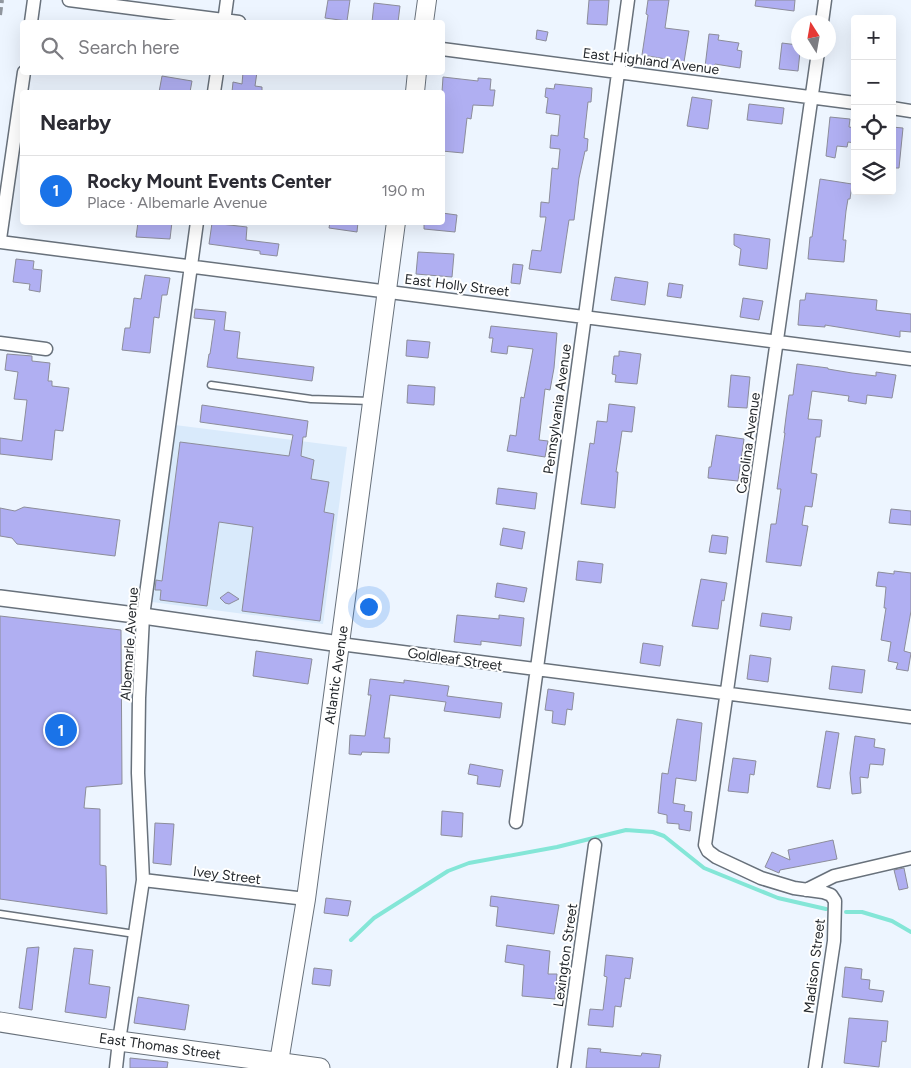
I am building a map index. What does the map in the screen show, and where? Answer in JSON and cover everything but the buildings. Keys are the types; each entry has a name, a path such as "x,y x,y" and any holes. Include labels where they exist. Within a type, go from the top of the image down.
{"main road":[{"path":"424,20 427,0"},
{"path":"414,90 417,75"},
{"name":"Atlantic Avenue","path":"279,1065 306,899 396,225"},
{"name":"East Thomas Street","path":"0,1022 279,1065 320,1068"}],"street":[{"path":"31,20 34,0"},
{"path":"69,0 210,20"},
{"path":"224,20 227,0"},
{"name":"Pennsylvania Avenue","path":"516,822 628,0"},
{"path":"823,15 825,0"},
{"name":"East Highland Avenue","path":"445,49 851,103"},
{"name":"Carolina Avenue","path":"806,890 761,878 732,866 708,851 705,845 728,695 817,60"},
{"path":"21,90 24,75"},
{"path":"214,90 217,75"},
{"path":"0,240 20,100"},
{"path":"896,109 911,111"},
{"name":"Albemarle Avenue","path":"116,1068 143,880 138,773 143,616 197,225"},
{"name":"East Holly Street","path":"0,240 911,359"},
{"path":"0,344 46,349"},
{"name":"Goldleaf Street","path":"0,598 728,695 911,717"},
{"name":"Lexington Street","path":"564,1068 595,845"},
{"path":"806,890 834,876 911,858"},
{"name":"Ivey Street","path":"143,880 306,899"},
{"name":"Madison Street","path":"806,890 830,894 835,901 836,908 834,941 815,1068"}],"lane":[{"path":"211,385 311,399 372,401"},
{"path":"0,914 135,934"}],"shaded area":[{"path":"175,425 347,447 323,624 152,602"}],"waterway":[{"path":"351,940 374,918 448,871 469,863 557,847 626,830 653,832 664,836 704,868 778,898 826,909"},
{"path":"846,912 862,912 892,921 911,932"}],"railway":[{"path":"0,15 2,0"}],"place":[{"name":"Rocky Mount Events Center","path":"61,730"}]}
